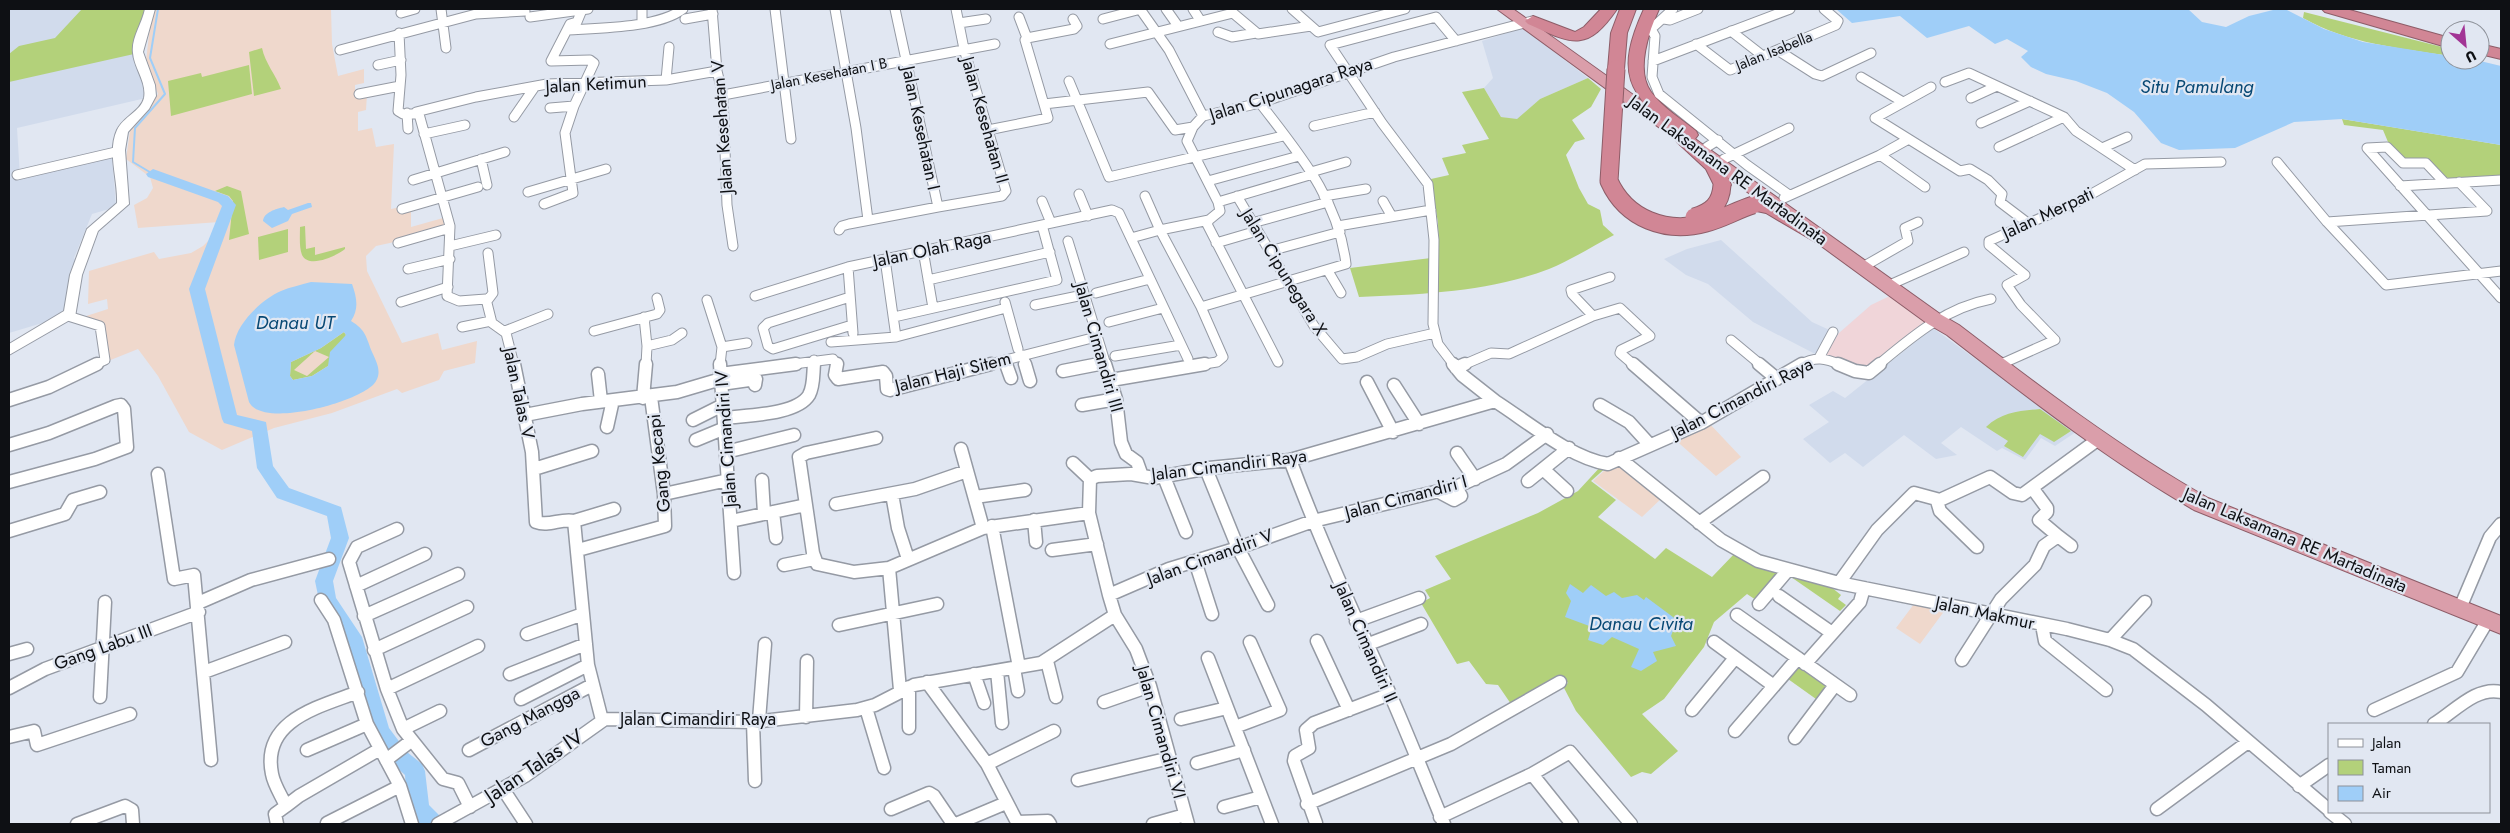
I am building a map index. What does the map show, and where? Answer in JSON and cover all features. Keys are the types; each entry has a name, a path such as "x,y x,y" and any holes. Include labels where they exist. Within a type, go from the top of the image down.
{"highway":[{"name":"Jalan Laksamana RE Martadinata","path":"1504,9 1529,22 1687,136 1818,236 1937,318"},
{"name":"Jalan Laksamana RE Martadinata","path":"1516,9 1529,22"},
{"path":"1529,22 1564,35 1580,36 1592,30 1609,9"},
{"path":"1628,9 1620,33 1621,181 1630,199 1638,207 1658,215 1692,218 1709,212 1716,206 1722,197 1721,179 1712,165 1687,136 1648,98 1639,84 1640,41 1643,25 1651,9"},
{"path":"1639,9 1630,35 1621,73 1609,181 1612,192 1620,203 1643,219 1670,226 1683,227 1708,223 1741,208 1753,205 1771,208 1818,236"},
{"path":"2331,9 2440,40"},
{"path":"2365,9 2440,29"},
{"name":"Jalan Laksamana RE Martadinata","path":"1687,136 1712,144 1999,365 2165,484 2201,504 2495,622"}],"street":[{"path":"68,316 76,274 93,229 123,204 120,151 123,129 150,98 150,90 138,53 150,9"},
{"path":"401,12 415,9"},
{"path":"441,9 446,48"},
{"path":"340,50 399,37 443,22 477,14 528,14 586,9"},
{"path":"544,204 572,194 565,138 574,106 594,63 593,61 551,61 570,24 577,22 586,9"},
{"path":"642,9 642,22"},
{"path":"568,30 642,22 676,14 683,9"},
{"path":"775,9 783,83 792,139"},
{"path":"835,9 856,128 868,220"},
{"name":"Jalan Kesehatan I","path":"839,230 844,225 938,207 896,9"},
{"name":"Jalan Kesehatan II","path":"938,207 1006,194 964,49 956,9"},
{"path":"1104,19 1141,9 1188,84 1204,116"},
{"path":"1166,9 1178,26"},
{"path":"1193,9 1200,20"},
{"path":"1292,9 1318,32 1386,11 1405,9"},
{"path":"1673,9 1669,16 1651,28 1655,36 1652,77 1659,94 1712,144"},
{"path":"1664,19 1670,20 1698,9"},
{"name":"Jalan Isabella","path":"1653,61 1790,9"},
{"name":"Jalan Isabella","path":"1696,44 1730,70 1779,51 1836,25 1838,21 1824,9"},
{"path":"685,19 713,11"},
{"name":"Jalan Kesehatan V","path":"713,11 717,71 723,95 727,205 733,246"},
{"path":"1110,44 1231,11 1256,33 1262,35 1311,26"},
{"path":"988,130 1048,118 1025,40 1027,38 1018,17"},
{"path":"1456,41 1436,17 1330,44 1375,112 1428,184 1434,240 1433,324 1435,333 1441,350 1456,368 1495,401"},
{"path":"959,23 986,19"},
{"path":"1027,38 1074,28 1077,26 1073,19"},
{"name":"Jalan Cipunagara Raya","path":"1218,202 1187,141 1194,127 1204,116 1260,103 1349,71 1529,22"},
{"path":"1731,31 1764,56"},
{"path":"1218,32 1226,37 1241,37 1256,33"},
{"path":"378,47 399,37"},
{"path":"399,37 401,60 398,111 412,113"},
{"name":"Jalan Kesehatan I B","path":"723,95 906,59 995,44"},
{"path":"666,80 669,47"},
{"path":"1779,51 1815,74 1822,76 1871,53"},
{"path":"378,65 401,60"},
{"name":"Jalan Ketimun","path":"412,113 476,97 553,84 666,80 717,71"},
{"path":"1945,82 1965,73 2030,100 2064,117 2076,131 2135,170"},
{"path":"1862,77 1903,102"},
{"path":"1069,81 1109,178 1193,156 1283,136"},
{"path":"359,94 400,86"},
{"path":"1970,98 1997,86"},
{"path":"1931,87 1875,118 1907,140 1960,171 1970,169 1982,176 2002,194 2000,202 2029,224"},
{"path":"514,117 534,88"},
{"path":"1044,104 1075,98 1126,96 1148,92 1175,130 1194,127"},
{"path":"1982,123 2030,100"},
{"path":"1201,307 1289,283 1346,264 1339,229 1326,199 1312,173 1260,103"},
{"path":"550,108 574,106"},
{"path":"1314,126 1375,112"},
{"path":"408,129 412,113"},
{"path":"412,113 424,134 444,196 450,228 447,296 454,300 485,299 488,301"},
{"path":"1999,147 2064,117"},
{"path":"424,134 465,125"},
{"path":"1729,157 1789,128"},
{"path":"2102,148 2127,137"},
{"path":"1784,198 1880,155 1907,140"},
{"path":"2445,183 2426,163 2403,163 2387,147 2367,148 2426,217 2501,298"},
{"path":"17,175 120,151"},
{"path":"412,180 505,152"},
{"path":"1880,155 1925,187"},
{"path":"1208,181 1299,156"},
{"path":"402,209 483,186 481,159"},
{"path":"1131,238 1209,220 1220,211 1218,202 1346,162"},
{"name":"Jalan Merpati","path":"1999,365 2055,340 2022,305 2007,285 2025,275 1987,243 2079,201 2145,164 2156,162 2221,162"},
{"path":"2277,162 2327,222 2386,285 2476,272 2501,271"},
{"path":"528,192 606,169"},
{"path":"2400,186 2501,180"},
{"path":"2327,222 2426,217 2487,211 2460,182"},
{"path":"1216,243 1326,199 1366,189"},
{"path":"1079,194 1088,216"},
{"path":"1111,380 1217,362 1223,357 1201,307 1160,230 1145,196"},
{"name":"Jalan Cipunegara X","path":"1237,196 1314,326 1340,357 1346,360 1387,344 1435,333"},
{"path":"894,317 1057,280 1050,252 1042,201"},
{"path":"1383,201 1391,215"},
{"path":"1112,210 1119,213 1188,359"},
{"name":"Jalan Olah Raga","path":"755,296 848,267 1112,210"},
{"path":"1270,251 1391,215 1431,210"},
{"path":"1209,220 1207,224 1216,243 1278,362"},
{"path":"1868,264 1908,241 1906,226 1918,222"},
{"path":"398,243 450,228"},
{"path":"450,246 496,235"},
{"name":"Jalan Cimandiri III","path":"1068,241 1104,363 1111,380 1116,399 1121,442 1126,454 1137,462 1142,476"},
{"path":"923,250 933,308"},
{"path":"928,280 1050,252"},
{"path":"1894,283 1964,252"},
{"path":"462,327 491,321 488,301 493,293 488,253"},
{"path":"408,269 450,259"},
{"path":"885,259 896,337"},
{"path":"848,267 854,341"},
{"path":"1328,271 1341,293"},
{"path":"1593,316 1572,294 1571,290 1610,277"},
{"path":"1096,293 1150,279"},
{"path":"401,302 448,287"},
{"path":"1002,293 1030,381"},
{"path":"1035,305 1083,295"},
{"path":"850,297 768,323 763,328 768,346 773,349 852,325"},
{"path":"594,331 660,311 657,298"},
{"path":"1937,318 1977,300 1991,299"},
{"name":"Jalan Cimandiri IV","path":"707,300 722,347 721,379 731,520 806,505"},
{"path":"830,342 896,337 1006,308"},
{"path":"1108,322 1163,308"},
{"path":"1456,368 1491,353 1506,355 1593,316 1617,308 1622,309 1650,336 1621,350 1620,353 1702,423"},
{"path":"505,331 548,314"},
{"path":"9,350 38,331 68,316 100,326 105,360 49,387 9,400"},
{"name":"Gang Kecapi","path":"578,550 663,528 666,524 664,494 647,398 647,346 644,317"},
{"name":"Jalan Cimandiri Raya","path":"1090,479 1097,476 1130,474 1154,478 1206,469 1290,460 1393,432 1495,401 1569,448 1599,464 1608,464 1649,444 1702,423 1812,359 1819,358 1861,373 1869,373 1937,318"},
{"name":"Jalan Talas V","path":"491,321 505,331 526,415 534,469 532,499 536,522 541,524 568,519 574,521"},
{"path":"1819,358 1833,332"},
{"path":"647,346 672,340 682,333"},
{"name":"Jalan Haji Sitem","path":"526,415 560,406 647,398 700,388 721,379 814,360 836,361 835,375 838,379 883,372 886,376 887,389 890,390 1005,360 1020,352 1096,337"},
{"path":"1731,340 1777,379"},
{"path":"1115,356 1136,351 1145,353 1179,341"},
{"path":"722,347 747,343"},
{"path":"697,442 725,428 784,410 805,400 811,392 814,360"},
{"path":"1005,360 1011,378"},
{"path":"1063,371 1104,363"},
{"path":"598,374 607,401 607,427"},
{"path":"721,379 756,378 756,385"},
{"path":"1367,382 1393,432"},
{"path":"1394,385 1419,424"},
{"path":"1082,405 1116,399"},
{"path":"9,445 49,433 116,406 121,405 124,409 127,447 95,459 9,482"},
{"path":"693,420 723,405"},
{"path":"1600,406 1629,422 1649,444"},
{"name":"Jalan Cimandiri I","path":"1313,521 1440,492 1454,500 1462,496 1456,487 1506,464 1547,434"},
{"path":"726,452 794,435"},
{"path":"876,438 802,454 799,457 814,559 817,564 854,572 889,568 987,527 1089,513"},
{"path":"1937,501 1990,477 2017,495 2022,495 2033,489 2100,438"},
{"path":"1528,481 1569,448"},
{"path":"961,449 975,497 987,527 1017,667 1018,691"},
{"path":"534,469 592,451"},
{"path":"1457,453 1475,479"},
{"name":"Jalan Makmur","path":"1620,458 1699,523 1746,555 1788,570 1839,583 2110,640 2133,649 2166,672 2328,809"},
{"name":"Jalan Cimandiri II","path":"1290,460 1313,521 1366,645 1390,694 1442,821"},
{"path":"1073,463 1090,479 1089,513 1115,615"},
{"path":"1206,469 1237,546 1268,605"},
{"path":"1543,469 1567,491"},
{"path":"836,504 924,487 967,471"},
{"path":"158,474 174,579 193,574 198,607 211,760"},
{"path":"1164,477 1186,532"},
{"path":"1699,523 1763,477"},
{"path":"664,494 728,480"},
{"path":"762,480 776,538"},
{"path":"2033,489 2047,508 2047,512 2039,520 2071,546"},
{"path":"975,497 1025,490"},
{"path":"9,531 65,514 74,500 100,492"},
{"path":"1839,583 1877,530 1914,493 1919,492 1937,501 1940,511 1977,547"},
{"path":"892,494 898,528 908,559"},
{"path":"602,720 588,665 574,521 614,509"},
{"path":"731,520 734,573"},
{"path":"1034,520 1036,542"},
{"name":"Jalan Cimandiri V","path":"1109,595 1169,569 1313,521"},
{"path":"2460,608 2490,537 2501,524"},
{"path":"397,529 357,547 349,562 374,650 403,729 444,779 458,784 470,807"},
{"path":"1962,660 1971,649 2001,600 2035,565 2044,546 2058,536"},
{"path":"1052,550 1096,544"},
{"path":"356,586 425,554"},
{"name":"Gang Labu III","path":"9,688 20,684 45,669 101,648 198,607 251,580 317,564 329,559"},
{"path":"784,565 814,559"},
{"path":"1195,561 1212,614"},
{"path":"889,568 892,614 905,688 909,728"},
{"path":"1759,604 1788,570"},
{"path":"364,616 458,574"},
{"path":"1735,731 1774,686 1832,633 1860,602 1864,588"},
{"path":"1779,596 1832,633"},
{"path":"1356,621 1419,598"},
{"path":"321,600 334,620 367,724 388,754 412,824"},
{"path":"100,697 101,648 105,602"},
{"path":"2110,640 2144,602"},
{"path":"839,626 937,604"},
{"path":"374,650 467,607"},
{"path":"527,634 583,614"},
{"name":"Jalan Cimandiri Raya","path":"602,720 756,721 806,717 866,708 905,688 926,682 1047,661 1115,615"},
{"name":"Jalan Cimandiri VI","path":"1115,615 1136,650 1150,686 1187,820"},
{"path":"1738,615 1850,696"},
{"path":"2374,710 2456,672 2495,622"},
{"path":"1366,645 1422,624"},
{"path":"2042,625 2045,641 2106,690"},
{"path":"1317,641 1349,710"},
{"path":"204,672 285,642"},
{"path":"1235,727 1280,710 1250,642"},
{"path":"1714,642 1774,686"},
{"path":"510,674 586,644"},
{"path":"755,781 756,721 764,644"},
{"path":"387,689 478,646"},
{"path":"9,654 27,649"},
{"path":"1208,658 1272,824"},
{"path":"1692,710 1735,658"},
{"path":"806,717 807,661"},
{"path":"1047,661 1056,697"},
{"path":"521,699 588,665"},
{"path":"997,671 1002,723"},
{"path":"974,674 984,703"},
{"path":"926,682 987,764 1017,822 1048,821 1050,824"},
{"path":"1308,804 1461,739 1560,682"},
{"name":"Gang Mangga","path":"469,750 592,685"},
{"path":"1794,738 1835,685"},
{"path":"1104,702 1150,686"},
{"path":"2435,723 2480,692 2493,688 2501,692"},
{"path":"286,806 272,775 271,751 274,740 280,731 296,721 358,692"},
{"path":"1316,824 1294,761 1295,756 1309,748 1306,730 1314,723 1390,694"},
{"path":"866,708 884,768"},
{"path":"1181,719 1226,708"},
{"path":"403,729 440,711"},
{"path":"9,737 34,731 37,745 130,714"},
{"name":"Jalan Talas IV","path":"444,821 503,789 555,756 602,720"},
{"path":"307,750 367,724"},
{"path":"987,764 1054,731"},
{"path":"277,824 275,814 286,806 412,741"},
{"path":"2157,809 2206,775 2248,742"},
{"path":"1197,763 1244,750"},
{"path":"1442,821 1532,774 1566,753 1573,754 1631,824"},
{"path":"1078,780 1170,758"},
{"path":"2299,786 2328,766"},
{"path":"1532,774 1572,824"},
{"path":"328,822 400,786"},
{"path":"503,789 526,824"},
{"path":"891,809 929,793 934,796 955,824 1006,803"},
{"path":"1224,807 1261,797"},
{"path":"77,824 125,806 132,810 133,824"},
{"name":"Jalan Makmur","path":"2332,813 2345,824"},
{"path":"1153,824 1187,820"}],"shaded area":[{"path":"9,9 147,9 147,16 132,48 148,87 146,98 17,128 20,177 112,157 116,207 92,214 74,258 78,264 64,311 49,321 9,333"},
{"path":"152,9 331,9 332,44 338,76 364,69 364,83 355,85 355,96 367,94 366,110 358,112 358,131 372,128 376,147 394,144 391,209 411,205 411,227 443,218 445,231 376,246 366,256 367,271 402,343 438,333 442,350 477,341 475,363 444,371 439,380 402,393 397,389 332,413 274,428 222,450 189,432 158,376 138,349 108,361 102,327 77,319 108,309 107,299 88,304 89,271 154,252 159,259 191,253 203,246 215,234 219,222 138,228 134,205 147,198 153,188 150,177 126,159 130,131 158,94 146,61"},
{"path":"1523,28 1588,78 1540,99 1517,120 1501,117 1484,88 1493,78 1482,41"},
{"path":"1721,240 1812,322 1836,333 1821,357 1753,322 1708,284 1686,275 1664,259 1687,249"},
{"path":"1896,293 1929,318 1866,372 1823,357 1839,333 1871,305"},
{"path":"1933,328 2076,432 2055,446 2041,438 2025,460 2002,448 1997,451 1961,427 1941,443 1957,455 1936,459 1904,435 1863,467 1845,453 1830,463 1803,439 1829,422 1809,405 1833,391 1845,398"},
{"path":"1708,422 1741,457 1716,476 1672,437"},
{"path":"1616,460 1664,496 1642,517 1593,481"},
{"path":"1917,600 1948,606 1920,644 1896,628"}],"green space":[{"path":"82,9 147,9 147,16 132,48 134,54 9,82 9,54 19,46 55,38"},
{"path":"2304,12 2440,46 2440,54 2356,39 2320,27 2303,18"},
{"path":"262,48 281,89 254,96 249,52"},
{"path":"249,65 252,94 171,116 168,81 201,73 202,77"},
{"path":"1588,78 1601,89 1591,107 1572,120 1585,139 1575,142 1566,155 1579,188 1588,204 1600,210 1603,225 1614,235 1549,269 1503,283 1432,293 1359,297 1350,268 1439,257 1438,223 1431,179 1449,175 1442,158 1466,153 1462,145 1489,139 1462,92 1484,88 1501,117 1517,119 1540,99"},
{"path":"2342,119 2501,145 2501,184 2453,180 2405,160 2388,142 2383,130 2344,125"},
{"path":"227,186 241,191 249,234 229,240 233,201 229,196 215,191"},
{"path":"305,226 306,249 315,247 315,255 345,247 345,249 323,260 310,261 305,259 300,249 300,227"},
{"path":"288,229 288,252 259,260 258,237"},
{"path":"344,332 346,335 328,366 312,376 293,380 290,376 291,362 321,348","holes":["315,351 329,357 307,376 294,370"]},
{"path":"2040,409 2071,431 2054,442 2040,434 2023,457 2004,446 2008,441 1986,427 2005,415"},
{"path":"1602,465 1609,465 1591,481 1616,500 1598,517 1655,559 1666,548 1712,577 1736,552 1786,572 1759,602 1747,594 1714,622 1704,647 1664,699 1642,714 1678,751 1651,774 1642,772 1631,777 1576,711 1563,686 1568,683 1562,676 1511,704 1498,685 1486,684 1469,661 1457,664 1421,603 1430,598 1425,590 1451,579 1435,556 1538,513 1578,491"},
{"path":"1791,577 1831,587 1841,595 1838,599 1846,605 1840,611"},
{"path":"1799,666 1827,684 1816,699 1788,679"}],"water":[{"name":"Situ Pamulang","path":"1836,9 2188,9 2202,22 2226,27 2249,16 2277,9 2285,9 2324,29 2363,42 2440,54 2440,70 2490,70 2490,63 2501,66 2501,145 2342,119 2294,122 2235,148 2179,150 2161,143 2134,112 2107,93 2076,81 2046,74 2031,67 2021,57 2028,51 2007,39 1995,44 1969,26 1927,38 1900,16 1852,23"},
{"path":"311,203 312,207 292,214 288,221 272,228 263,221 268,213 274,210 284,207 288,210"},
{"name":"Danau UT","path":"311,282 352,284 356,303 354,317 351,321 363,331 367,338 378,366 378,377 369,389 336,403 293,413 273,413 258,410 249,402 234,345 236,337 251,313 266,300 284,290","holes":["344,332 346,335 330,352 328,366 312,376 293,380 290,376 291,362 321,348"]},
{"name":"Danau Civita","path":"1570,584 1583,593 1591,585 1606,596 1614,592 1622,598 1637,595 1644,600 1646,597 1677,620 1671,636 1676,646 1653,652 1657,661 1641,671 1631,667 1639,649 1612,637 1603,645 1588,640 1592,627 1565,617 1571,601 1566,593"}],"waterway":[{"path":"153,174 133,162 135,128 165,94 150,58 158,9"},
{"path":"153,174 223,199 229,205 197,289 230,419 260,427 265,468 283,493 335,512 340,538 324,581 328,600 353,637 381,732 400,758 415,771 419,807 427,819 434,824"}]}
